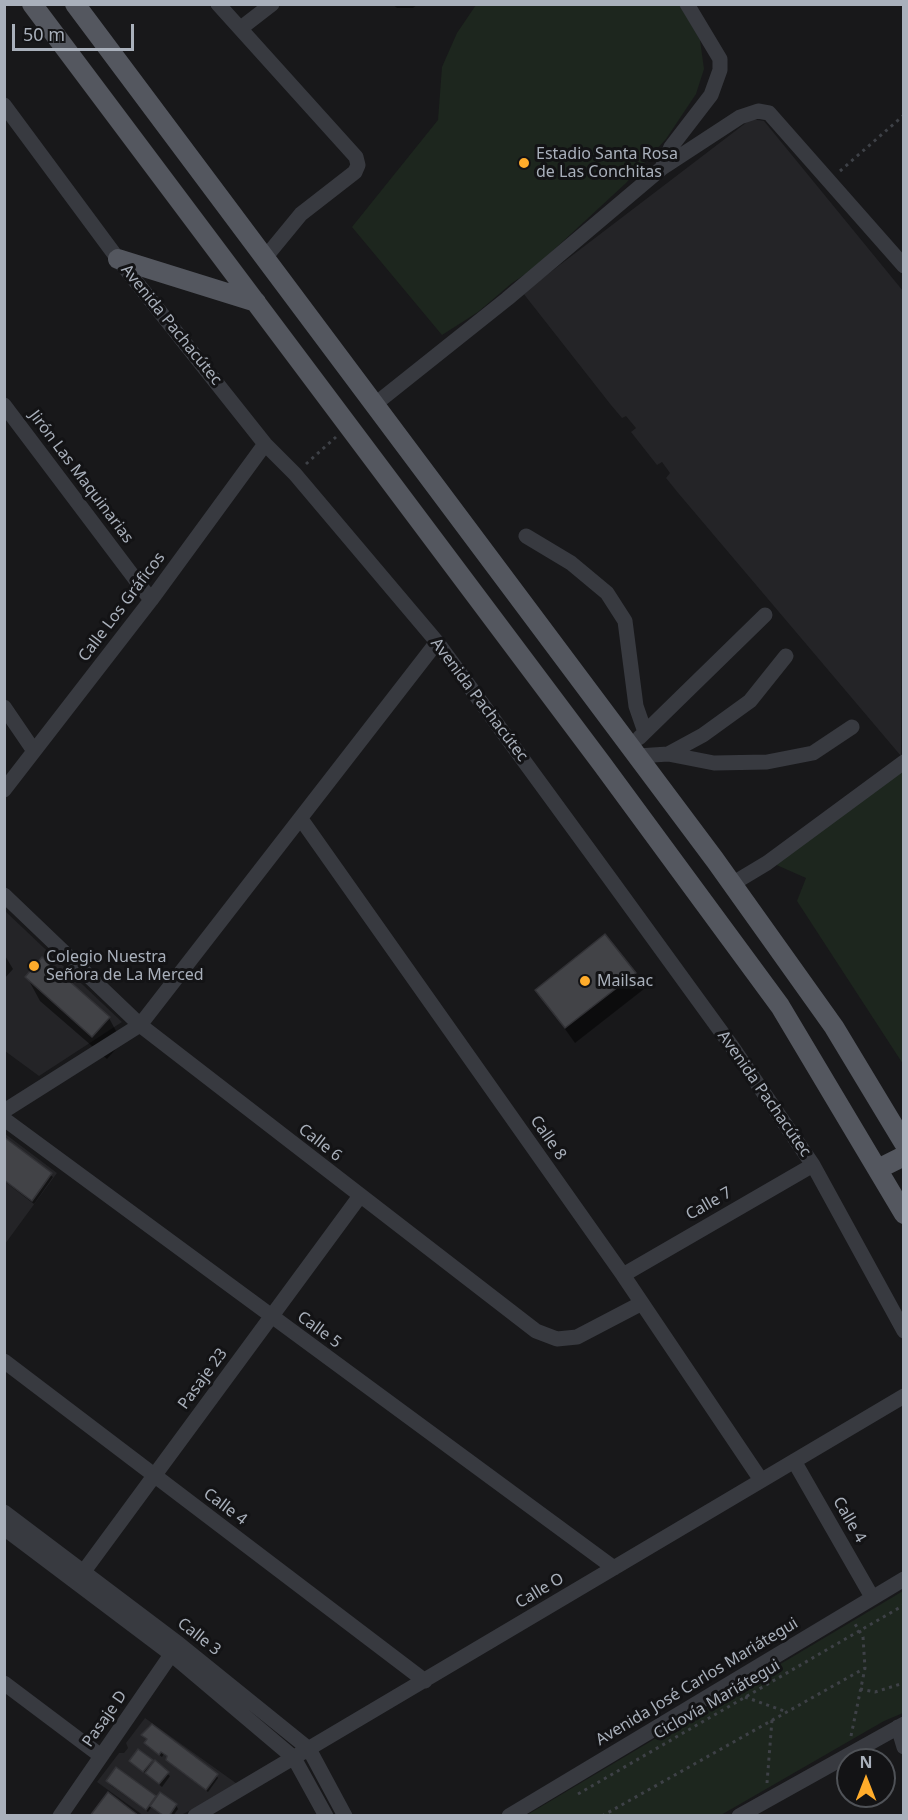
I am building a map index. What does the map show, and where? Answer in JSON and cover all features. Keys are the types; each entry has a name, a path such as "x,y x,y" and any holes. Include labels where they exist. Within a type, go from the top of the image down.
{"main road":[{"path":"32,4 780,1006 903,1214"},
{"path":"75,4 732,884 834,1027 903,1143"},
{"path":"118,259 256,302"},
{"path":"878,1169 903,1156"}],"street":[{"path":"218,4 356,157 358,165 355,172 301,214 264,259"},
{"path":"241,28 272,4"},
{"path":"662,168 670,147 711,95 720,70 720,59 687,4"},
{"name":"Avenida Pachacútec","path":"4,105 118,259 265,444 295,474 436,642 720,1029 813,1165 903,1331"},
{"path":"374,405 507,299 662,168 740,117 758,111 769,113 903,266"},
{"name":"Jirón Las Maquinarias","path":"4,405 151,600"},
{"name":"Calle Los Gráficos","path":"4,790 151,600 265,444"},
{"path":"526,536 571,563 608,593 625,621 636,706 645,732"},
{"path":"765,615 645,732 634,751 668,753 714,763 767,762 813,753 852,727"},
{"path":"4,1111 140,1025 436,642"},
{"path":"668,753 703,735 750,701 786,656"},
{"path":"4,707 34,751"},
{"path":"732,884 766,863 903,762"},
{"name":"Calle 8","path":"301,819 623,1275 761,1480"},
{"name":"Calle 6","path":"4,896 140,1025 536,1331 557,1339 577,1337 642,1304"},
{"name":"Calle 5","path":"4,1119 614,1568"},
{"name":"Calle 7","path":"623,1275 813,1165"},
{"name":"Pasaje 23","path":"80,1577 360,1197"},
{"name":"Calle 4","path":"4,1361 425,1681"},
{"name":"Calle O","path":"195,1815 425,1681 903,1396"},
{"name":"Calle 4","path":"794,1461 872,1598"},
{"name":"Calle 3","path":"4,1512 80,1577 309,1749 345,1815"},
{"name":"Calle 3","path":"4,1528 80,1577"},
{"name":"Avenida José Carlos Mariátegui","path":"509,1815 903,1579"},
{"name":"Calle 3","path":"175,1649 294,1758 326,1815"},
{"name":"Pasaje D","path":"60,1815 175,1649"},
{"path":"4,1683 101,1756"},
{"path":"857,1748 901,1725 903,1747"},
{"path":"739,1815 836,1760"}],"path":[{"path":"830,180 903,115"},
{"path":"295,474 338,435"},
{"name":"Ciclovía Mariátegui","path":"573,1798 903,1605"},
{"path":"848,1612 863,1636 865,1668 850,1734 857,1748"},
{"path":"602,1815 865,1668"},
{"path":"860,1689 875,1692 903,1683"},
{"path":"729,1684 737,1695 787,1712"},
{"path":"772,1720 765,1780 775,1795"},
{"path":"611,1810 614,1815"}],"shaded area":[{"name":"Estadio Santa Rosa de Las Conchitas","path":"476,5 680,5 700,40 704,69 696,94 666,139 626,183 533,269 512,283 478,312 442,335 352,227 438,120 442,67 457,33"},
{"path":"751,119 764,121 903,291 901,756 679,494 666,478 670,473 662,462 657,465 631,432 636,428 626,416 622,418 611,405 523,293"},
{"path":"903,759 903,1064 797,901 806,878 772,863"},
{"name":"Colegio Nuestra Señora de La Merced","path":"4,910 122,1022 39,1076 5,1051"},
{"path":"4,1133 57,1173 5,1244 4,1244"},
{"path":"903,1591 903,1713 884,1721 721,1815 527,1815"},
{"path":"145,1718 240,1786 181,1815 144,1816 97,1782 119,1753 124,1753 128,1748 126,1743"}],"building":[{"name":"Mailsac","path":"605,934 636,973 565,1028 535,990"},
{"path":"42,957 110,1017 92,1037 25,977"},
{"path":"4,1137 52,1173 32,1201 4,1180"},
{"path":"152,1724 218,1774 206,1790 166,1760 167,1756 161,1752 159,1755 144,1743 147,1739 141,1735"},
{"path":"138,1749 153,1760 143,1772 129,1761"},
{"path":"155,1760 169,1772 159,1784 145,1773"},
{"path":"116,1767 156,1796 146,1810 106,1781"},
{"path":"108,1792 139,1816 90,1816"},
{"path":"160,1792 177,1804 169,1816 164,1816 150,1806"}],"place":[{"name":"Estadio Santa Rosa de Las Conchitas","path":"524,163"},
{"name":"Colegio Nuestra Señora de La Merced","path":"34,966"},
{"name":"Mailsac","path":"585,981"}]}
